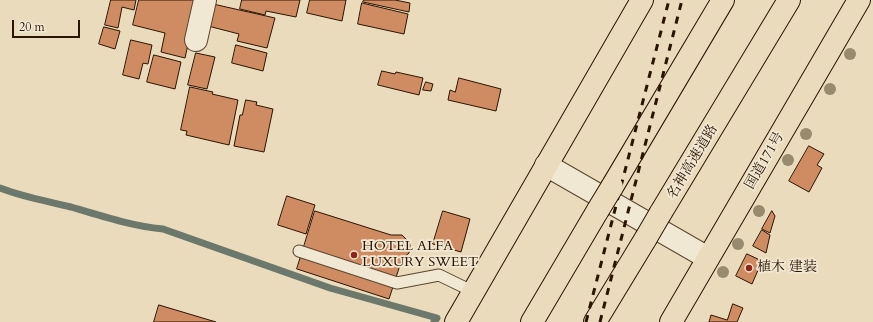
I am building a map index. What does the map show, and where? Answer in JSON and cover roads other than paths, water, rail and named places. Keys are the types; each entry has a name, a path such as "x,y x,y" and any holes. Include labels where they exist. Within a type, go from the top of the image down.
{"highway":[{"path":"456,322 642,0"},
{"path":"532,322 723,0"},
{"name":"名神高速道路","path":"595,322 789,0"},
{"name":"国道171号","path":"671,322 859,0"}],"street":[{"path":"196,40 205,0"},
{"path":"546,165 708,258"}],"lane":[{"path":"299,251 397,283 439,275 474,292"}],"waterway":[{"path":"0,188 140,226 163,229 330,288 437,318 434,322"}],"railway":[{"path":"586,322 669,0"},
{"path":"600,322 682,0"}],"place":[{"name":"HOTEL ALFA LUXURY SWEET","path":"354,255"},
{"name":"植木 建装","path":"749,268"}]}
